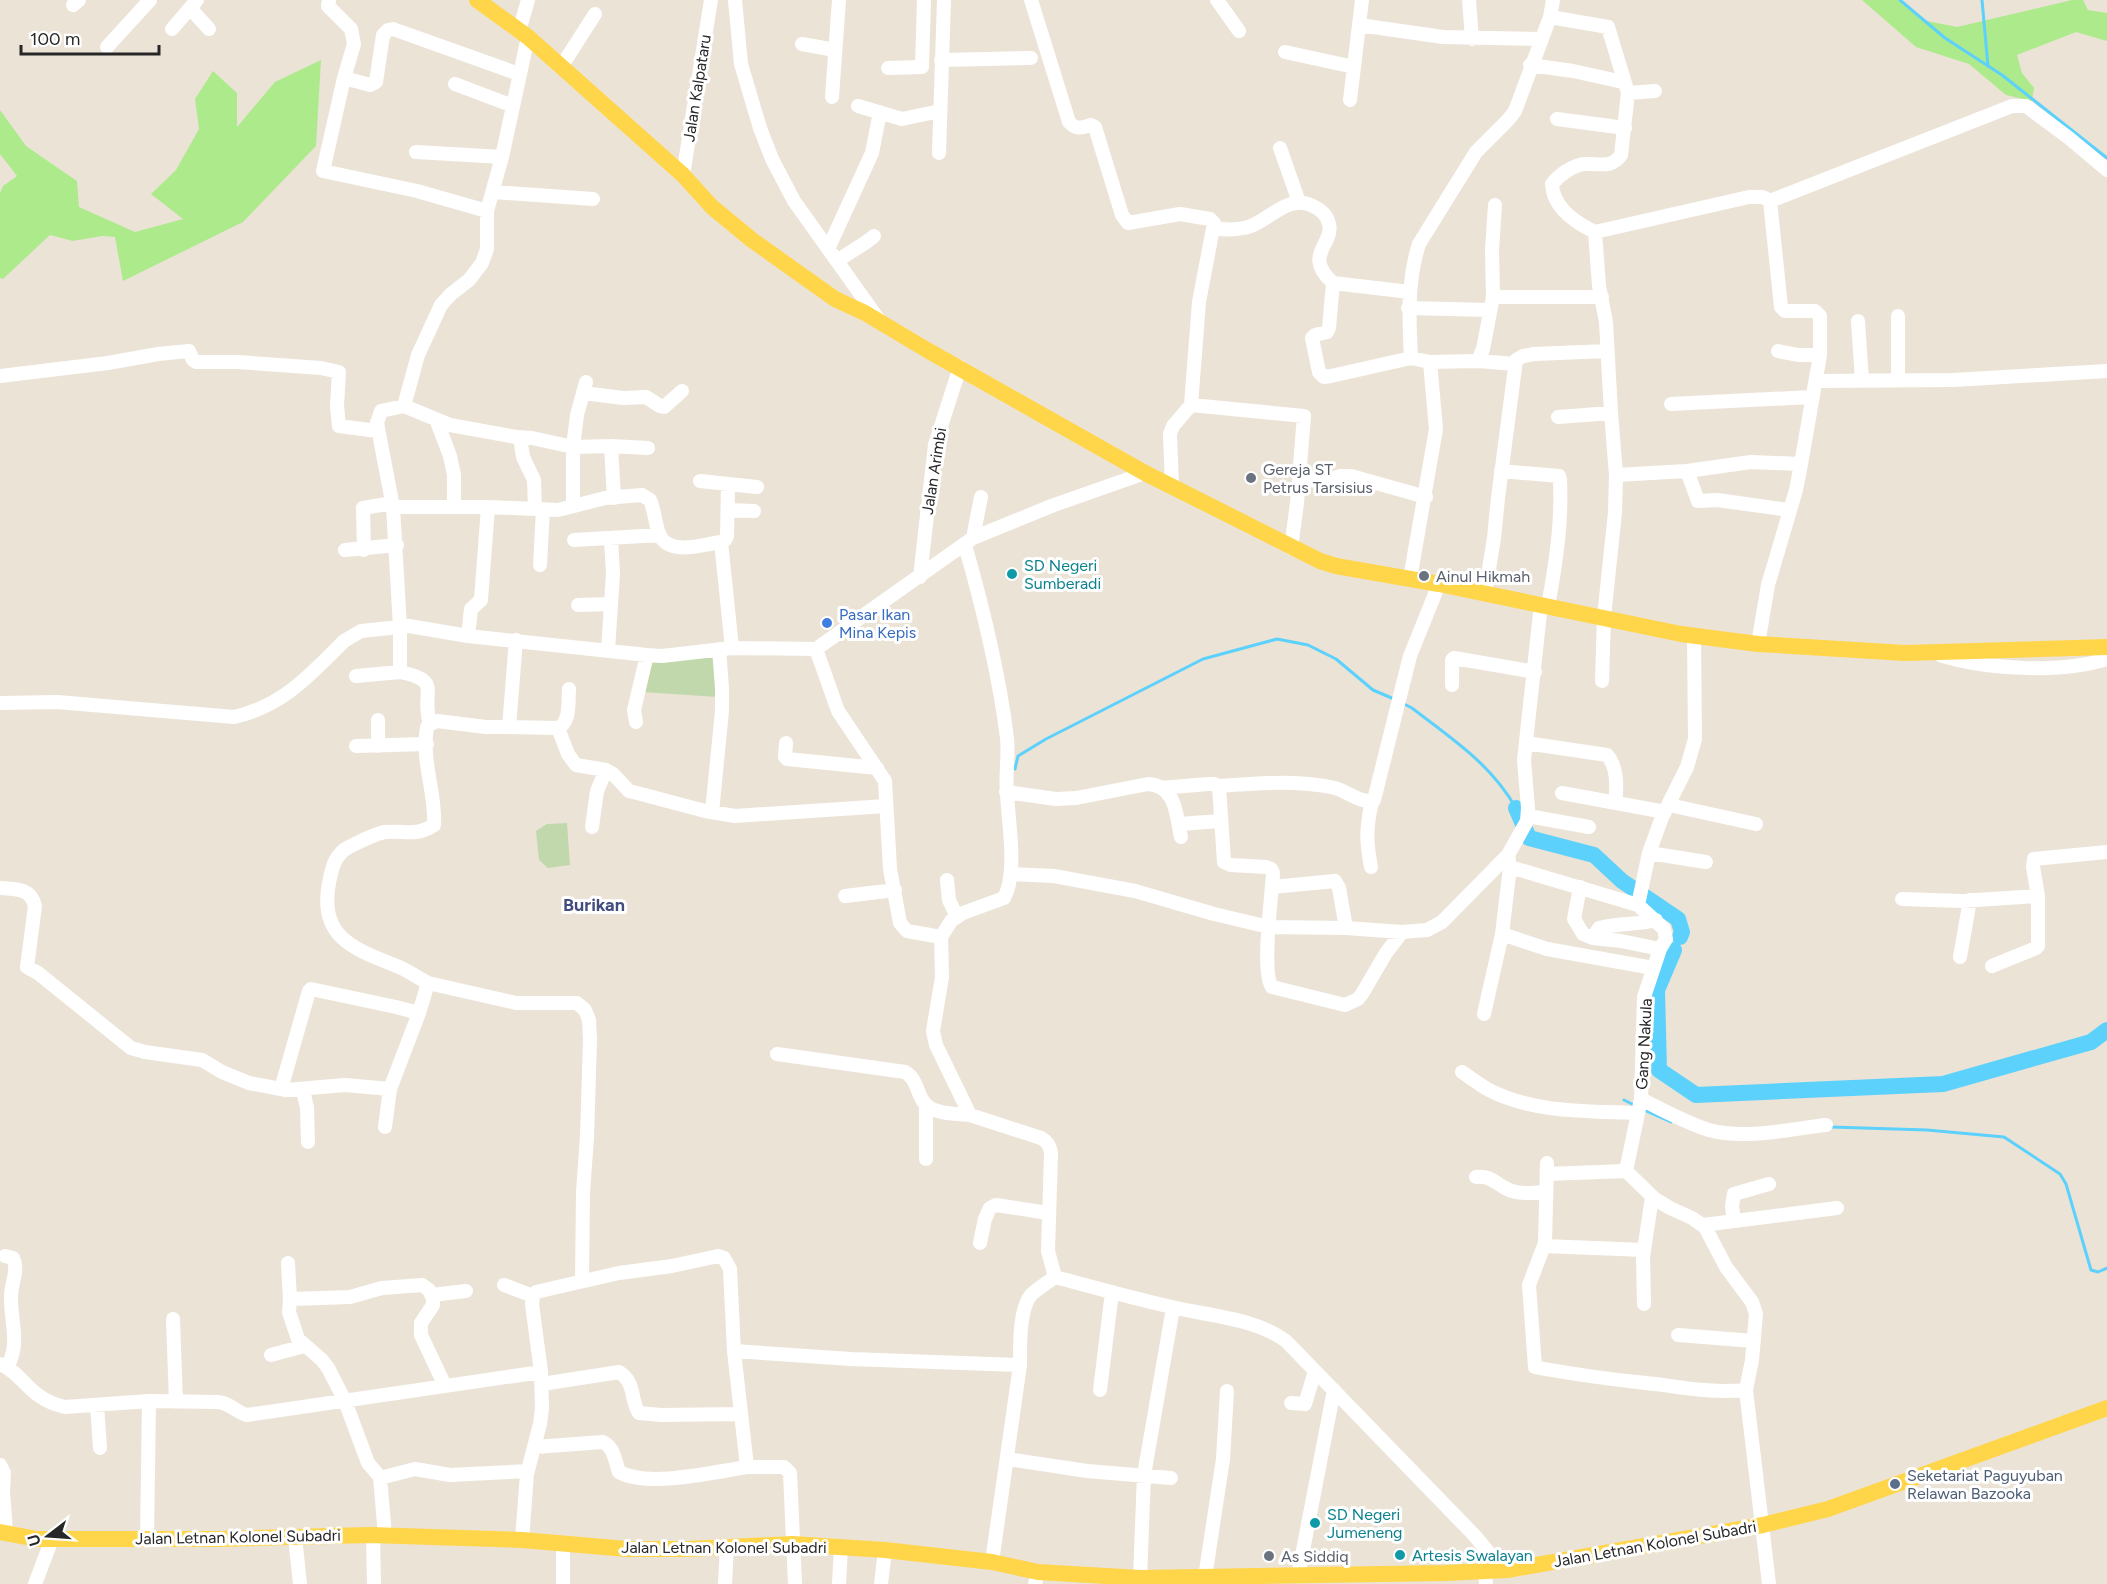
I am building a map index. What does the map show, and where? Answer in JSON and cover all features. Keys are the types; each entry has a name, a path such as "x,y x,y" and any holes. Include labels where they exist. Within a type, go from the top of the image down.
{"main road":[{"path":"477,0 524,34 682,175 712,207 752,240 835,298 1145,473 1291,548 1336,566 1438,584 1694,636 1758,644 1887,653 2107,647"},
{"name":"Jalan Letnan Kolonel Subadri","path":"3,1532 37,1539 379,1536 522,1540 627,1549 689,1549 792,1544 885,1550 992,1562 1037,1578 1107,1581 1140,1578 1204,1581 1298,1576 1486,1577 1503,1570 1763,1525 1828,1509 2107,1408"}],"street":[{"path":"107,47 150,0"},
{"path":"329,0 328,6 353,33 354,44 323,171 417,191 488,211"},
{"path":"404,406 418,355 441,305 469,280 482,263 487,249 488,211 513,106 528,0"},
{"path":"696,0 711,1"},
{"path":"734,0 741,64 772,159 794,201 880,322"},
{"path":"832,97 839,0"},
{"path":"922,67 924,0"},
{"path":"939,153 944,0"},
{"path":"1031,0 1069,122 1074,128 1080,129 1091,125 1095,127 1122,215 1128,223 1180,214 1210,219 1214,228 1207,253 1199,302 1191,405 1173,426 1170,434 1172,487"},
{"path":"1217,0 1239,31"},
{"path":"1350,100 1362,0"},
{"path":"1469,0 1472,39"},
{"path":"1411,358 1408,308 1414,258 1419,244 1476,152 1515,111 1530,65 1550,17 1553,0"},
{"name":"Jalan Kalpataru","path":"682,175 711,1"},
{"path":"172,29 194,4 209,28"},
{"path":"561,67 595,14"},
{"path":"1550,17 1608,27 1625,88 1625,128 1621,155 1617,160 1602,165 1587,163 1579,165 1561,175 1552,184 1555,200 1559,206 1595,232 1749,197 1763,197 1770,201"},
{"path":"1359,25 1443,37 1540,39"},
{"path":"344,78 370,85 376,82 383,35 393,29 519,74"},
{"path":"802,44 835,50"},
{"path":"1285,52 1354,67"},
{"path":"888,68 1031,58"},
{"path":"1530,65 1551,70 1573,71 1625,88 1655,91"},
{"path":"455,84 513,106"},
{"path":"858,106 902,119 940,111"},
{"path":"1770,201 2012,106 2026,106 2107,170"},
{"path":"828,249 872,153 880,112"},
{"path":"1557,119 1625,128"},
{"path":"1280,148 1299,202"},
{"path":"416,152 502,157"},
{"path":"492,192 593,199"},
{"path":"1758,644 1768,585 1801,464 1820,356 1821,320 1815,310 1785,310 1781,307 1770,201"},
{"path":"1214,228 1250,226 1292,203 1310,205 1324,212 1329,221 1330,228 1322,247 1319,263 1324,275 1333,283 1410,292"},
{"path":"1478,361 1483,349 1491,304 1495,205"},
{"path":"1595,232 1606,322 1616,475 1615,512 1604,617 1602,681"},
{"path":"838,261 851,251 863,246 874,236"},
{"path":"1333,283 1329,328 1327,332 1312,338 1319,372 1324,376 1411,358 1430,362 1478,361 1515,364"},
{"path":"1408,308 1602,297"},
{"path":"1898,316 1898,380"},
{"path":"1858,321 1862,381"},
{"path":"0,376 189,351 196,362 238,362 321,368 339,372 337,406 339,426 377,431"},
{"path":"1485,594 1516,360 1522,356 1534,354 1608,351"},
{"path":"1778,351 1820,356"},
{"path":"1410,579 1436,429 1430,362"},
{"name":"Jalan Arimbi","path":"920,578 935,445 960,367"},
{"path":"1816,381 1953,380 2107,371"},
{"path":"573,506 573,447 577,415 585,387 623,398 646,398 660,406 664,406 682,391"},
{"path":"1671,404 1812,397"},
{"path":"1191,405 1304,416 1291,548"},
{"path":"400,672 397,545 393,505 377,431 381,411 404,406 450,425 573,447 648,448"},
{"path":"1558,417 1611,413"},
{"path":"436,420 450,456 454,476 454,507"},
{"path":"520,436 523,457 534,480 539,509 540,565"},
{"path":"611,446 614,498"},
{"path":"1616,475 1687,471 1752,462 1801,464"},
{"path":"1484,1014 1502,934 1509,861 1528,816 1524,760 1544,605 1560,525 1562,502 1559,476 1501,471"},
{"path":"1687,471 1698,501 1717,500 1789,510"},
{"path":"0,703 57,702 234,717 246,715 278,701 297,687 344,640 351,636 361,632 409,626 468,636 662,656 725,648 816,649 920,578 969,541 1054,505 1145,473"},
{"path":"1299,478 1323,482 1340,476 1351,476 1426,497"},
{"path":"700,481 757,487"},
{"path":"364,550 363,508 393,505 558,510 614,498 642,495 647,497 652,505 660,535 669,546 678,548 721,542 727,536 728,485"},
{"path":"969,1115 936,1045 933,1031 942,977 941,937 947,926 957,917 1004,898 1011,874 1010,826 1006,792 1007,742 1002,704 969,541 981,497"},
{"path":"468,636 471,609 481,600 488,507"},
{"path":"728,510 754,511"},
{"path":"574,540 660,535"},
{"path":"608,650 611,538"},
{"path":"712,812 722,711 725,648 721,542"},
{"path":"345,550 364,550 397,545"},
{"path":"1371,867 1367,846 1370,808 1376,796 1410,656 1438,584"},
{"path":"578,605 611,604"},
{"path":"1640,898 1649,853 1687,767 1695,739 1694,636"},
{"path":"509,728 516,640"},
{"path":"816,649 838,711 885,781 890,869 900,923 907,931 941,937"},
{"path":"1936,653 1954,660 2020,668 2063,667 2107,659"},
{"path":"636,723 634,710 647,655"},
{"path":"1452,685 1452,660 1454,658 1535,672"},
{"path":"356,676 400,672 423,679 426,684 430,724"},
{"path":"569,689 567,718 564,726 558,728 486,727 437,721 430,724 426,730 427,772 435,814 434,825 417,833 384,832 342,850 335,860 331,873 327,891 327,915 332,928 348,943 428,983 516,1003 578,1003 585,1010 589,1020 590,1040 583,1192 582,1281"},
{"path":"378,720 378,746"},
{"path":"558,728 568,754 576,765 606,770 630,791 712,812 735,816 886,806"},
{"path":"786,743 785,757 787,759 877,768"},
{"path":"1526,743 1609,756 1617,787 1615,803"},
{"path":"356,746 427,744"},
{"path":"592,827 597,791 606,770"},
{"path":"1006,792 1056,799 1076,798 1148,784 1161,788 1270,782 1337,789 1367,802 1370,808"},
{"path":"1219,786 1224,861 1231,865 1268,867 1274,873 1267,978 1272,987 1345,1005 1358,999 1362,994 1386,953 1402,932"},
{"path":"1161,788 1172,799 1176,807 1180,831 1220,821"},
{"path":"1562,793 1756,824"},
{"path":"1528,816 1589,827"},
{"path":"1992,966 2038,946 2038,896 2032,867 2034,859 2107,852"},
{"path":"1649,853 1706,862"},
{"path":"1011,874 1054,876 1135,891 1269,927 1346,928 1402,932 1427,930 1442,922 1509,861"},
{"path":"1509,861 1580,887 1640,898 1656,920 1609,925 1599,928 1593,938"},
{"path":"947,880 949,900 957,917"},
{"path":"1272,887 1335,881 1339,888 1346,928"},
{"path":"1580,887 1574,919 1583,934 1593,938 1660,949"},
{"path":"0,888 19,889 28,892 33,897 35,906 27,967 38,973 131,1048 202,1060 222,1072 249,1083 281,1089 303,1090 318,1086 345,1085 390,1089"},
{"path":"845,896 895,890"},
{"path":"1902,899 1970,900 2038,896"},
{"path":"1960,957 1970,900"},
{"name":"Gang Nakula","path":"1626,1171 1639,1106 1644,997 1660,949 1666,939 1656,920"},
{"path":"1502,934 1546,949 1653,968"},
{"path":"386,1127 390,1089 419,1014 428,983"},
{"path":"281,1089 311,988 386,1004 419,1014"},
{"path":"777,1054 905,1072 914,1080 926,1106 926,1159"},
{"path":"1462,1072 1490,1090 1530,1104 1567,1110 1639,1106 1721,1132 1748,1134 1826,1125"},
{"path":"303,1090 307,1108 308,1142"},
{"path":"926,1106 933,1110 969,1115 1031,1134 1047,1142 1051,1154 1048,1251 1054,1277"},
{"path":"1746,1390 1724,1392 1695,1390 1589,1378 1535,1367 1529,1285 1544,1246 1547,1168 1626,1171 1652,1197 1703,1225 1726,1267 1755,1308 1754,1341 1746,1390 1769,1584"},
{"path":"1476,1177 1487,1177 1508,1190 1531,1194 1546,1192"},
{"path":"1734,1221 1732,1206 1734,1194 1769,1184"},
{"path":"1644,1304 1644,1250 1652,1197"},
{"path":"980,1243 987,1211 996,1205 1048,1213"},
{"path":"1703,1225 1837,1208"},
{"path":"1544,1246 1644,1250"},
{"path":"5,1256 14,1258 16,1263 11,1292 15,1329 14,1344 10,1361 4,1366 38,1395 65,1407 149,1401 224,1402 247,1415 445,1386 619,1372 627,1377 639,1413 741,1414"},
{"path":"522,1540 528,1471 536,1447 541,1416 541,1378 533,1296 542,1290 619,1273 672,1266 718,1256 724,1258 730,1269 734,1351 747,1467"},
{"path":"288,1263 289,1312 298,1339 328,1368 345,1401 368,1463 380,1478 379,1536 374,1584"},
{"path":"1054,1277 1173,1308 1228,1319 1275,1333 1286,1341 1475,1536 1503,1570"},
{"path":"992,1562 1008,1459 1025,1308 1030,1296 1054,1277"},
{"path":"290,1299 350,1297 382,1288 422,1285 432,1295 432,1305 421,1323 421,1335 445,1386"},
{"path":"504,1285 533,1296"},
{"path":"432,1295 466,1291"},
{"path":"1100,1390 1112,1292"},
{"path":"1140,1578 1144,1475 1173,1308"},
{"path":"173,1319 176,1402"},
{"path":"1678,1335 1754,1341"},
{"path":"271,1355 304,1346"},
{"path":"734,1351 851,1359 1020,1365"},
{"path":"1291,1403 1305,1404 1315,1371"},
{"path":"1298,1576 1334,1390"},
{"path":"1204,1581 1223,1459 1227,1391"},
{"path":"147,1539 149,1401"},
{"path":"97,1405 100,1448"},
{"path":"536,1447 603,1442 612,1450 619,1472 627,1477 640,1479 747,1467 784,1467 790,1473 795,1584"},
{"path":"1008,1459 1087,1471 1171,1478"},
{"path":"0,1466 4,1473 3,1532"},
{"path":"380,1478 415,1469 450,1475 528,1471"},
{"path":"295,1538 300,1584"},
{"path":"35,1584 52,1539"},
{"path":"563,1543 563,1584"},
{"path":"725,1584 727,1546"},
{"path":"839,1584 842,1547"},
{"path":"881,1584 885,1550"}],"green space":[{"path":"1862,0 1900,0 1922,20 1957,27 2072,0 2083,0 2088,10 2107,13 2107,41 2076,32 2017,55 2022,73 2034,88 2032,101 2006,95 1969,64 1916,47"},
{"path":"321,60 316,146 243,222 123,281 115,237 102,236 73,241 50,235 3,279 0,278 0,193 3,186 17,176 0,154 0,110 26,146 77,181 79,207 135,232 183,219 151,194 176,170 199,129 195,99 213,71 237,93 237,127 275,82"},
{"path":"715,657 718,697 642,692 647,663"},
{"path":"567,823 570,865 548,868 539,860 536,831 547,824"}],"waterway":[{"path":"1900,0 1945,38 2002,75 2107,158"},
{"path":"1982,0 1988,66"},
{"path":"1015,769 1018,756 1046,739 1203,659 1277,639 1308,645 1336,659 1373,690 1394,699"},
{"path":"1402,703 1456,741 1494,778 1516,808"},
{"path":"1516,808 1529,838 1594,855 1622,881 1678,919 1682,932 1680,937"},
{"path":"1674,950 1657,990 1659,1070 1696,1095 1943,1084 2091,1042 2107,1030"},
{"path":"1624,1100 1636,1106"},
{"path":"1644,1110 1671,1122"},
{"path":"1831,1127 1927,1130 2004,1137 2060,1174 2066,1184 2091,1270 2098,1272 2107,1268"}],"place":[{"name":"Gereja ST Petrus Tarsisius","path":"1251,478"},
{"name":"SD Negeri Sumberadi","path":"1012,574"},
{"name":"Ainul Hikmah","path":"1424,576"},
{"name":"Pasar Ikan Mina Kepis","path":"827,623"},
{"name":"Seketariat Paguyuban Relawan Bazooka","path":"1895,1484"},
{"name":"SD Negeri Jumeneng","path":"1315,1523"},
{"name":"Artesis Swalayan","path":"1400,1555"},
{"name":"As Siddiq","path":"1269,1556"}],"district":[{"name":"Burikan","path":"594,905"}]}
